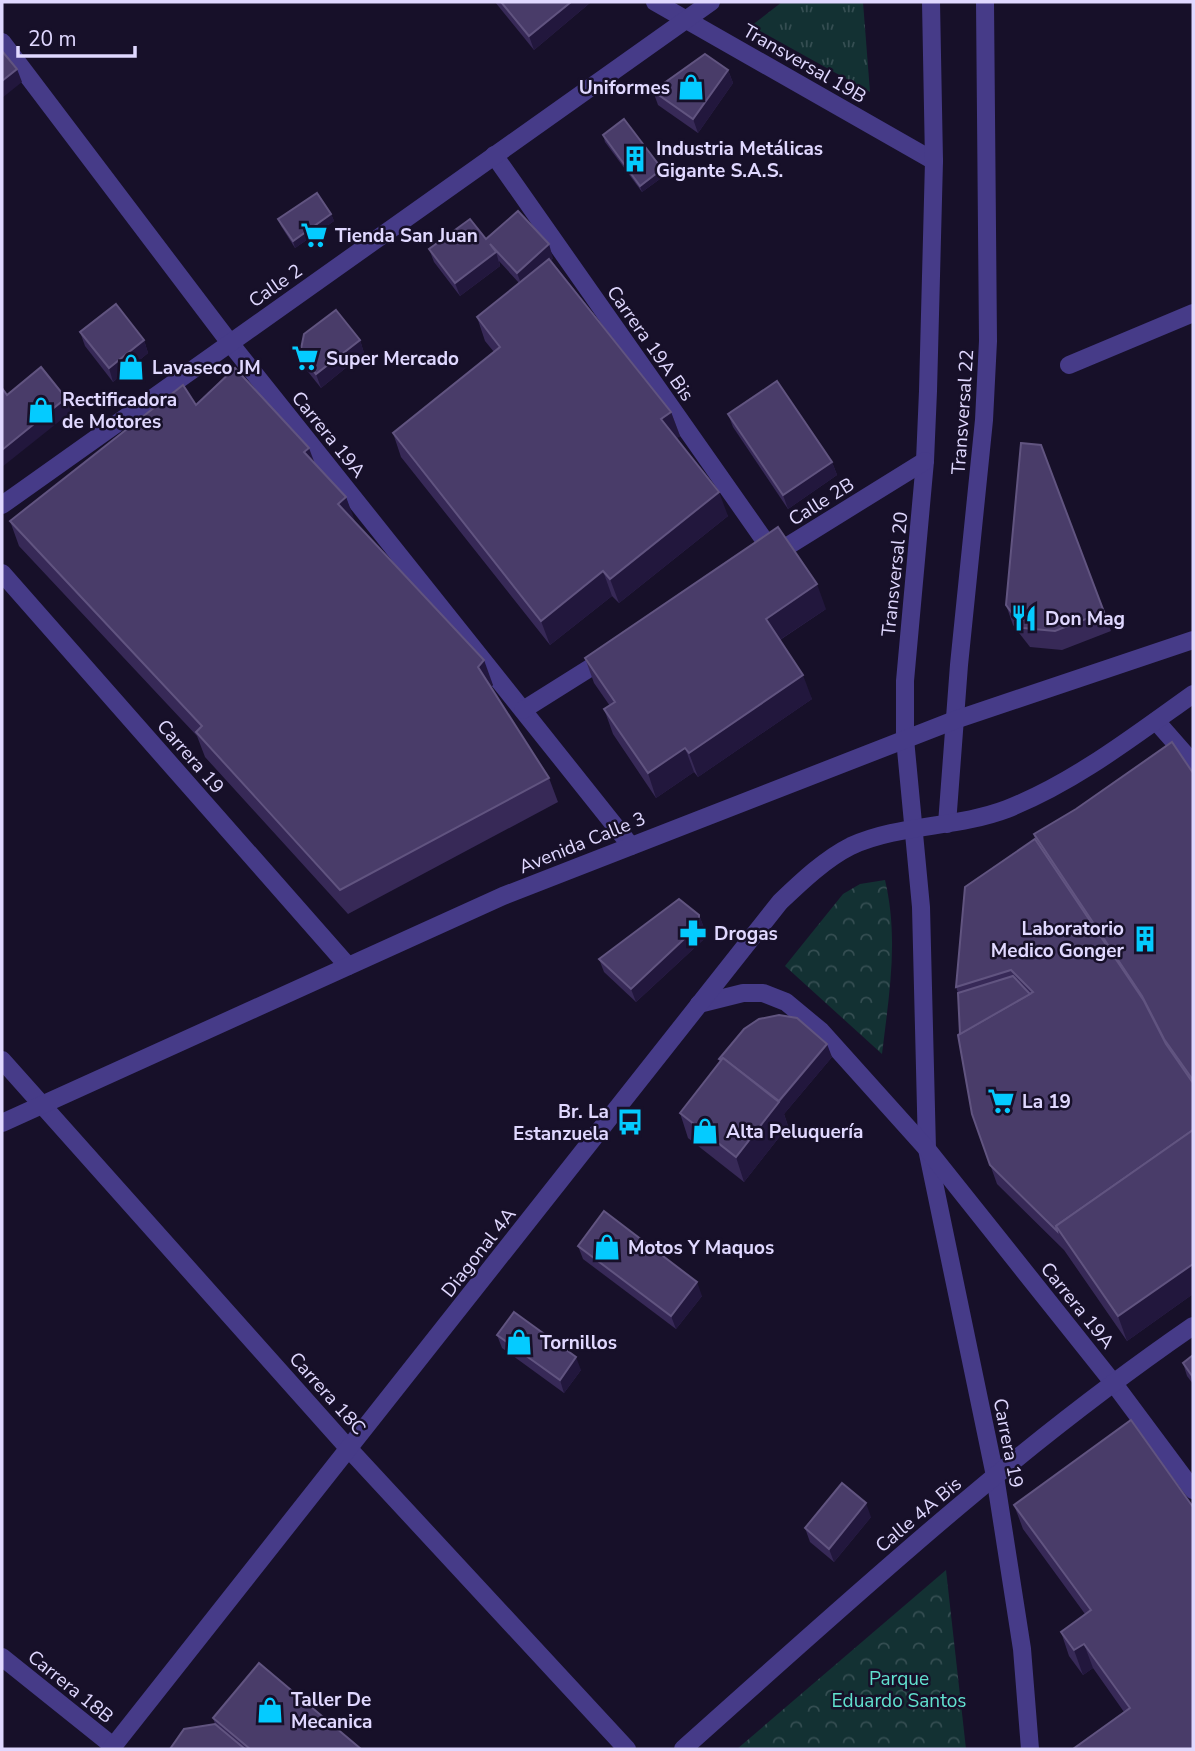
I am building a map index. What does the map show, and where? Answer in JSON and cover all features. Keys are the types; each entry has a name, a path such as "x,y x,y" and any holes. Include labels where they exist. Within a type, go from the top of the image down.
{"street":[{"name":"Transversal 19B","path":"655,2 934,161"},
{"name":"Calle 2","path":"2,505 711,2"},
{"name":"Transversal 20","path":"927,1149 921,906 905,739 908,640 925,461 934,161 931,2"},
{"name":"Transversal 22","path":"947,824 984,420 988,341 985,2"},
{"name":"Carrera 19A","path":"2,43 230,343 631,845"},
{"name":"Carrera 19A Bis","path":"494,155 774,554"},
{"path":"1069,365 1193,313"},
{"name":"Calle 2B","path":"751,569 925,461"},
{"name":"Carrera 19","path":"2,573 348,966"},
{"name":"Avenida Calle 3","path":"2,1123 503,896 955,720 1193,640"},
{"path":"523,710 626,646"},
{"path":"914,831 999,812 1049,789 1098,761 1193,694"},
{"path":"1156,720 1193,763"},
{"name":"Diagonal 4A","path":"112,1748 780,902 806,878 850,846 876,837 914,831"},
{"name":"Carrera 19A","path":"699,1004 743,993 764,993 786,1002 821,1031 927,1149 1115,1385 1193,1490"},
{"name":"Carrera 18C","path":"2,1060 39,1105 349,1448 627,1749"},
{"name":"Carrera 19","path":"927,1149 995,1476 1022,1649 1030,1749"},
{"name":"Calle 4A Bis","path":"683,1749 923,1536 995,1476 1193,1326"},
{"name":"Carrera 18B","path":"2,1657 112,1748"}],"green space":[{"path":"782,2 863,2 870,92 751,26"},
{"path":"885,880 892,945 882,1054 785,966 843,894 860,884"},
{"name":"Parque Eduardo Santos","path":"946,1570 966,1749 737,1749"}],"building":[{"path":"501,2 571,2 529,36"},
{"path":"2,51 17,69 2,81"},
{"path":"705,54 728,70 693,119 653,91"},
{"name":"Industria Metálicas Gigante S.A.S.","path":"624,119 662,169 640,186 603,135"},
{"path":"317,193 331,214 293,241 278,219"},
{"path":"518,211 549,244 517,273 490,244 496,252 455,283 429,249 470,219 486,239"},
{"path":"549,259 671,412 661,419 719,492 610,579 603,571 541,621 393,433 500,347 477,317"},
{"path":"116,304 144,340 109,368 80,332"},
{"path":"336,310 360,340 316,374 300,354 304,334"},
{"path":"41,367 66,398 2,450 2,388 7,395"},
{"path":"235,368 309,448 304,452 346,497 338,504 484,660 478,667 549,778 340,890 196,732 202,726 10,521 183,385 196,405"},
{"path":"777,381 832,462 783,495 728,414"},
{"path":"1021,443 1041,445 1104,612 1055,631 1023,628 1006,605"},
{"path":"778,527 817,584 766,619 803,675 689,753 685,748 648,773 604,709 615,702 585,658"},
{"name":"Laboratorio Medico Gonger","path":"1172,742 1193,773 1193,1080 1164,1039 1142,996 1034,834 1076,809"},
{"path":"1035,839 1144,1001 1166,1044 1193,1083 1193,1130 1056,1226 1057,1231 990,1165 972,1114 958,1035 1033,992 1011,970 956,987 965,887"},
{"path":"679,899 699,915 699,925 631,989 599,959"},
{"path":"1013,976 1030,994 960,1034 958,993"},
{"path":"779,1015 797,1018 827,1044 779,1101 723,1058 719,1059 744,1029 759,1019"},
{"path":"723,1058 779,1102 736,1157 680,1113"},
{"path":"1193,1130 1193,1264 1118,1316 1056,1226"},
{"path":"604,1211 697,1282 671,1316 578,1246"},
{"path":"514,1312 576,1357 560,1380 497,1335"},
{"path":"1193,1355 1193,1381 1183,1363"},
{"path":"1131,1420 1193,1507 1193,1749 1073,1749 1130,1708 1084,1644 1074,1650 1061,1632 1091,1610 1014,1505"},
{"path":"842,1483 866,1503 829,1549 805,1528"},
{"name":"Taller De Mecanica","path":"259,1663 361,1749 250,1749 213,1718"},
{"path":"215,1724 245,1749 170,1749 184,1729"}],"place":[{"name":"Uniformes","path":"691,87"},
{"name":"Industria Metálicas Gigante S.A.S.","path":"635,159"},
{"name":"Tienda San Juan","path":"314,235"},
{"name":"Super Mercado","path":"305,358"},
{"name":"Lavaseco JM","path":"131,367"},
{"name":"Rectificadora de Motores","path":"41,410"},
{"name":"Don Mag","path":"1024,618"},
{"name":"Drogas","path":"693,933"},
{"name":"Laboratorio Medico Gonger","path":"1145,939"},
{"name":"La 19","path":"1001,1101"},
{"name":"Br. La Estanzuela","path":"630,1122"},
{"name":"Alta Peluquería","path":"705,1131"},
{"name":"Motos Y Maquos","path":"607,1247"},
{"name":"Tornillos","path":"519,1342"},
{"name":"Taller De Mecanica","path":"270,1710"}]}
